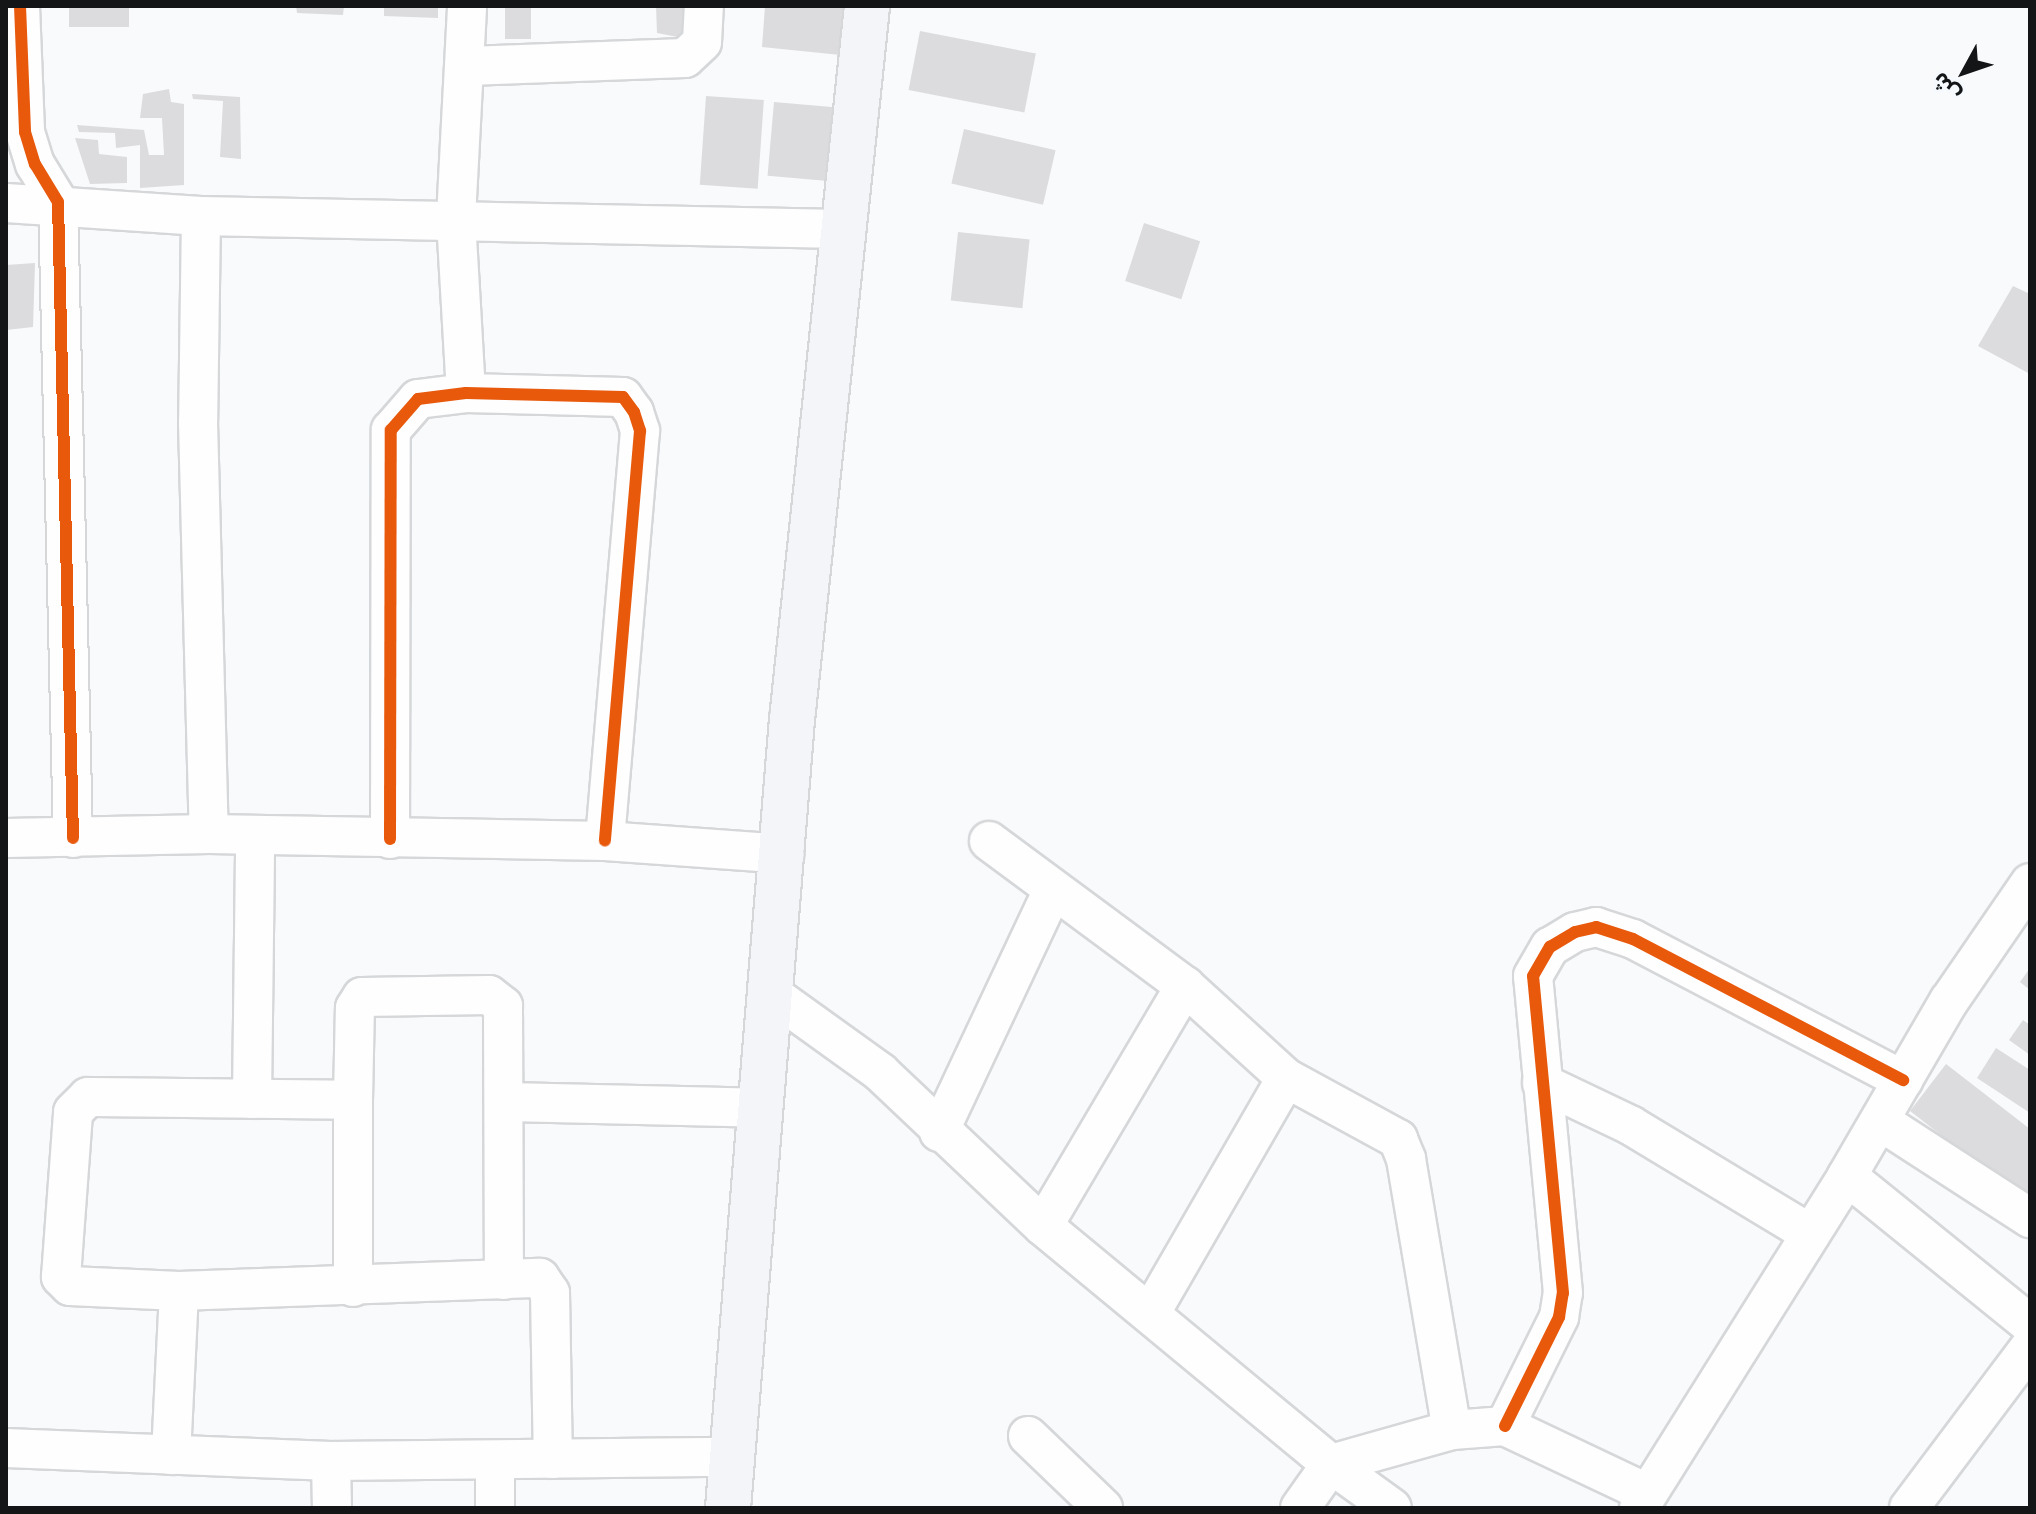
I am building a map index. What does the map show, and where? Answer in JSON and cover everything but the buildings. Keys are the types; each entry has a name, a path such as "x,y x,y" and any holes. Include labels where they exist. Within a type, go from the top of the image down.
{"main road":[{"path":"728,1508 729,1457 785,854 792,720 841,229 867,6"}],"street":[{"path":"20,6 25,132 35,164 58,202 73,838"},
{"path":"466,393 456,218 468,66 467,6"},
{"path":"468,66 685,58 702,42 704,6"},
{"path":"6,203 58,202 201,216 456,218 841,229"},
{"path":"201,216 198,422 209,834"},
{"path":"390,839 391,430 418,399 466,393 623,397 634,412 640,431 605,841"},
{"path":"6,838 209,834 605,841 785,854"},
{"path":"252,1099 255,836"},
{"path":"989,841 1185,986 1286,1078 1398,1139 1406,1159 1452,1430"},
{"path":"1300,1508 1331,1464 1452,1430 1505,1426 1643,1501 1847,1176 1903,1080 2030,883"},
{"path":"939,1132 1053,890"},
{"path":"1505,1426 1559,1317 1563,1293 1563,1248 1542,1083 1533,976 1550,947 1575,932 1596,927 1633,939 1903,1080"},
{"path":"1043,1226 1185,986"},
{"path":"353,1287 353,1100 358,1000 489,995 505,1013 504,1280"},
{"path":"773,995 880,1072 939,1132 1043,1226 1331,1464 1392,1508"},
{"path":"1150,1314 1286,1078"},
{"path":"1542,1083 1630,1125 1811,1234"},
{"path":"353,1100 88,1097 73,1112 61,1277 70,1286 179,1291 540,1278 550,1293 553,1459"},
{"path":"505,1102 762,1108"},
{"path":"1880,1121 2030,1218"},
{"path":"1847,1176 2030,1324"},
{"path":"171,1455 179,1291"},
{"path":"1909,1508 2030,1347"},
{"path":"1028,1436 1100,1507"},
{"path":"6,1448 331,1461 729,1457"},
{"path":"495,1460 495,1508"},
{"path":"331,1461 332,1508"}],"cycle path":[{"path":"20,6 25,132 35,164 58,202 73,838"},
{"path":"390,839 391,430 418,399 466,393 623,397 634,412 640,431 605,841"},
{"path":"1505,1426 1559,1317 1563,1293 1533,976 1550,947 1575,932 1596,927 1633,939 1903,1080"}]}
